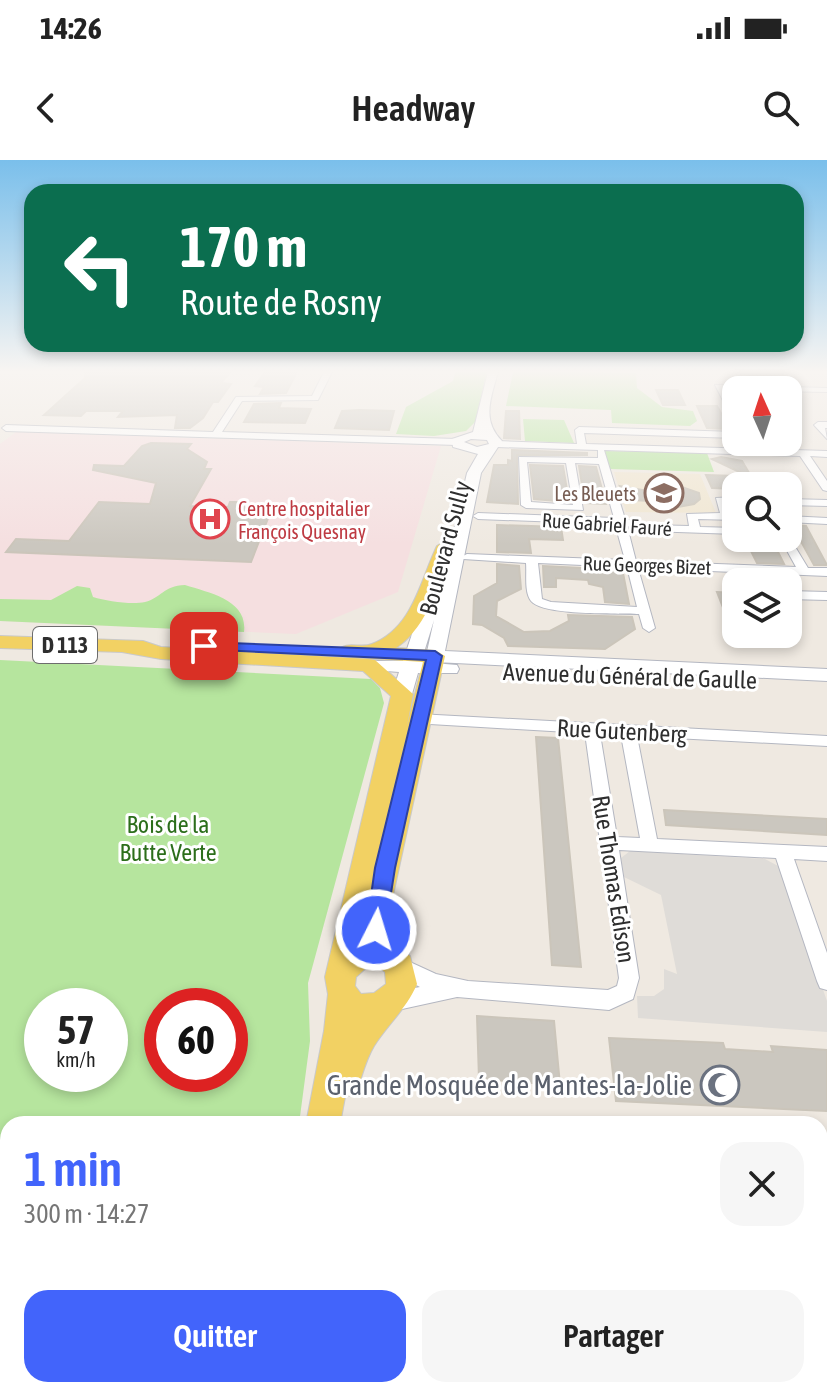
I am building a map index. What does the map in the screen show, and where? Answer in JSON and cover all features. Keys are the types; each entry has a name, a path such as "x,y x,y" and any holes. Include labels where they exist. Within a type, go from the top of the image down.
{"main road":[{"path":"402,694 370,659 410,628 445,546"},
{"name":"D 113","path":"0,642 129,648 174,654 370,659 424,667"},
{"name":"Boulevard Sully","path":"393,961 376,930 377,908 418,719 424,667"},
{"name":"Boulevard Sully","path":"324,1116 340,1031 342,982 351,913 384,788 402,694"},
{"path":"340,1116 352,1053 388,1004 402,984 393,961 362,954 342,982 348,1001 365,1009 388,1004"}],"street":[{"path":"66,430 722,450"},
{"path":"216,434 219,430"},
{"path":"465,442 476,430"},
{"path":"486,430 491,444"},
{"path":"582,446 579,430 722,435"},
{"name":"Boulevard Sully","path":"424,667 429,611 467,466 465,442"},
{"name":"Boulevard Sully","path":"402,694 424,667 439,631 474,473 491,444"},
{"path":"600,447 649,628"},
{"path":"803,453 827,454"},
{"path":"803,453 827,488"},
{"path":"570,460 579,508 526,505 522,459 570,460 603,461"},
{"path":"802,502 827,503"},
{"name":"Rue Gabriel Fauré","path":"478,516 621,521 648,528 722,531"},
{"path":"696,530 691,516 722,517"},
{"path":"802,520 827,521"},
{"path":"794,552 804,571"},
{"name":"Rue Georges Bizet","path":"467,557 722,568"},
{"path":"532,561 534,596 538,602 549,606 645,611"},
{"name":"Rue Georges Bizet","path":"804,571 827,572"},
{"path":"802,595 827,596"},
{"path":"439,631 469,652 495,658"},
{"name":"Avenue du Général de Gaulle","path":"424,667 495,658 827,675"},
{"name":"Avenue du Général de Gaulle","path":"424,667 827,684"},
{"name":"Rue Gutenberg","path":"418,719 827,741"},
{"name":"Rue Thomas Edison","path":"468,990 591,999 615,998 629,987 592,729"},
{"name":"Rue Thomas Edison","path":"628,731 650,845"},
{"path":"608,843 827,854"},
{"path":"782,851 827,981"},
{"path":"393,961 433,983 468,990"},
{"path":"388,1004 468,990"}],"shaded area":[{"name":"Centre hospitalier François Quesnay","path":"16,432 441,446 398,592 296,634 0,621 0,444"},
{"name":"Les Bleuets","path":"614,472 700,474 716,513 626,512"},
{"path":"630,851 765,859 780,867 827,1001 827,1032 638,1018 637,996 654,996 664,989 664,969 677,974 661,895 624,877 621,858"}],"green space":[{"path":"398,430 467,430 434,436 396,434"},
{"path":"524,430 568,430 574,443 525,441"},
{"path":"604,451 707,453 714,472 610,469"},
{"path":"185,585 216,595 234,605 244,621 244,632 0,621 0,599 51,600 77,586 90,588 93,597 139,603"},
{"name":"Bois de la Butte Verte","path":"0,660 371,679 380,688 384,703 308,983 310,1041 300,1116 0,1116"}],"building":[{"path":"505,430 520,430 520,439 504,438"},
{"path":"151,443 191,444 187,449 207,462 204,469 211,469 190,506 228,507 230,502 246,502 243,508 272,508 251,562 6,552 16,539 69,541 99,502 150,504 156,483 93,470 94,465 124,466 142,446"},
{"path":"512,450 587,455 517,455 518,504 487,502 494,465 508,465 508,460 512,461"},
{"path":"721,457 742,461 748,472 739,472 712,459"},
{"path":"530,465 563,466 569,502 534,499"},
{"path":"579,466 596,467 606,504 585,503"},
{"path":"706,475 722,476 722,488 712,488"},
{"path":"673,484 699,493 700,499 694,504 678,507 655,501 628,500 620,486 648,491 658,485"},
{"path":"497,525 561,527 563,540 529,539 531,553 497,552"},
{"path":"802,526 806,526 827,565 814,565 802,543"},
{"path":"752,552 778,552 784,564 757,563"},
{"path":"497,564 519,566 521,589 497,601 496,616 524,632 550,631 569,621 568,615 632,617 635,629 605,649 508,646 504,638 482,625 473,624 474,596 497,583"},
{"path":"543,566 620,570 629,604 605,602 603,587 589,584 588,580 556,578 556,587 544,587"},
{"path":"536,737 558,738 581,967 552,965"},
{"path":"664,810 827,819 827,835 666,825"},
{"path":"477,1016 554,1021 560,1085 479,1079"},
{"name":"Grande Mosquée de Mantes-la-Jolie","path":"609,1038 723,1043 725,1049 773,1052 771,1046 827,1050 827,1111 616,1101"}],"place":[{"name":"Les Bleuets","path":"664,493"},
{"name":"Centre hospitalier François Quesnay","path":"210,519"},
{"name":"Grande Mosquée de Mantes-la-Jolie","path":"720,1085"}],"route":[{"path":"204,646 435,656 385,868 376,930"}]}
